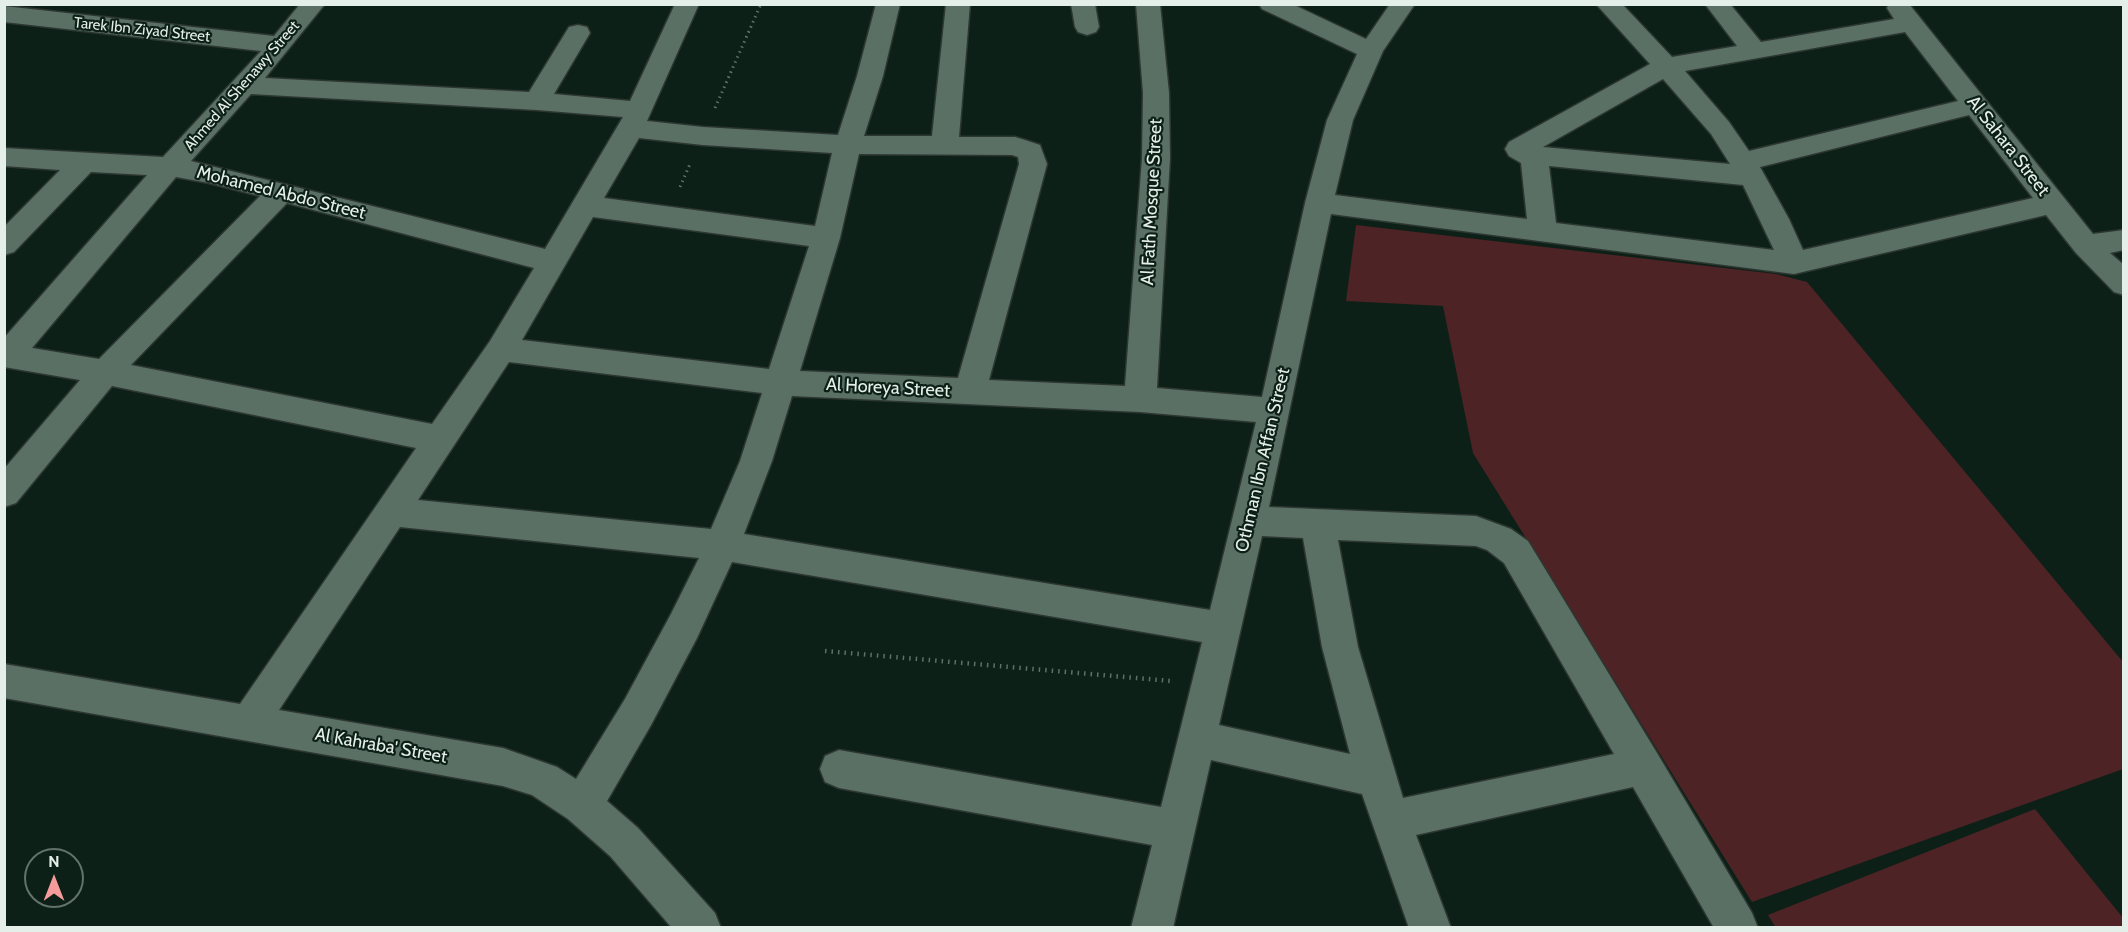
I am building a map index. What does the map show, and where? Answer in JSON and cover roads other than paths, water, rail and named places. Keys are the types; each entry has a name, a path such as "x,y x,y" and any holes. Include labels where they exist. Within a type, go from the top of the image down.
{"street":[{"name":"Ahmed Al Shenawy Street","path":"6,355 280,45 313,4"},
{"path":"249,723 501,349 635,119 687,4"},
{"path":"582,805 638,712 684,626 722,545 756,461 826,238 848,145 870,76 888,4"},
{"path":"945,144 958,4"},
{"name":"Al Fath Mosque Street","path":"1140,399 1156,159 1156,93 1149,4"},
{"path":"1271,4 1371,51"},
{"name":"Othman Ibn Affan Street","path":"1152,927 1275,411 1319,203 1340,120 1371,51 1403,4"},
{"path":"1608,4 1720,128 1748,169 1775,219 1794,263"},
{"path":"1717,4 1754,50"},
{"path":"1905,14 1754,50 1666,66 1519,148 1522,153 1534,155 1748,169 1976,105"},
{"name":"Al Sahara Street","path":"1905,14 2086,246 2124,284"},
{"name":"Tarek Ibn Ziyad Street","path":"4,15 280,45"},
{"path":"537,101 578,33"},
{"path":"245,84 537,101 635,119 703,136 848,145 1016,146 1030,152 1034,158 970,392"},
{"path":"1534,155 1543,231"},
{"name":"Mohamed Abdo Street","path":"4,157 170,167 209,173 553,262"},
{"path":"4,245 85,161"},
{"path":"4,493 105,372 281,192"},
{"path":"1319,203 1794,263 2053,204"},
{"path":"585,206 667,215 826,238"},
{"path":"2086,246 2124,240"},
{"name":"Al Horeya Street","path":"501,349 781,383 1140,399 1275,411"},
{"path":"6,355 105,372 439,439"},
{"path":"390,512 722,545 1223,629"},
{"path":"1249,521 1476,531 1498,539 1516,552 1737,927"},
{"path":"1318,524 1340,647 1376,778 1430,927"},
{"name":"Al Kahraba' Street","path":"4,681 503,767 543,780 582,805 624,842 700,927"},
{"path":"1197,740 1376,778"},
{"path":"1390,821 1643,766"},
{"path":"839,769 1176,830"}]}
